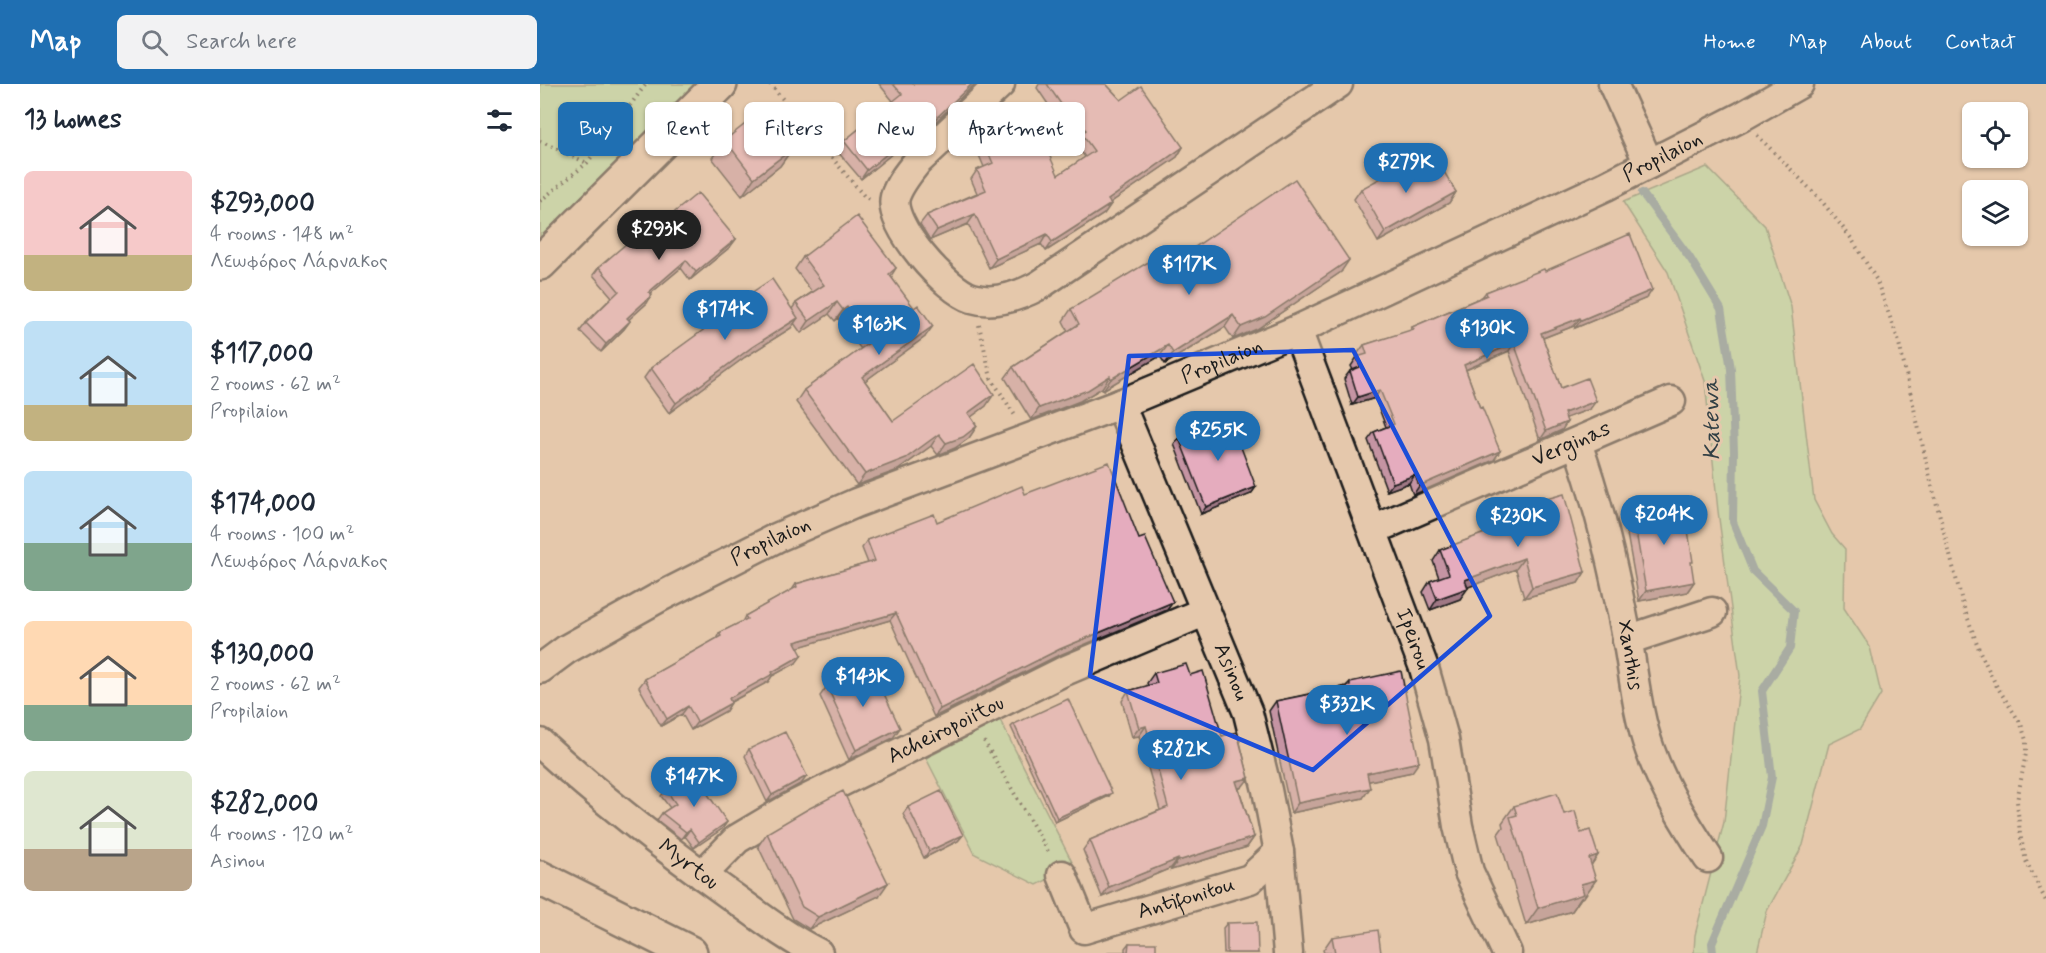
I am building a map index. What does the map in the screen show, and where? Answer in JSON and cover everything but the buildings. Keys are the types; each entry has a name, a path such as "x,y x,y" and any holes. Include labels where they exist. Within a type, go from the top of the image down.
{"main road":[{"path":"540,263 720,84"},
{"path":"540,878 690,953"}],"street":[{"path":"1000,84 917,162 895,198 895,210 905,234 947,283 960,292 980,299 1014,297 1038,286 1338,84"},
{"path":"1613,84 1649,164"},
{"name":"Propilaion","path":"540,669 567,649 649,603 777,538 856,503 1120,404 1297,330 1649,164 1741,117 1799,84"},
{"name":"Ipeirou","path":"1297,330 1424,668 1444,739 1458,826 1469,872 1507,953"},
{"name":"Verginas","path":"1373,530 1671,401"},
{"name":"Asinou","path":"1120,404 1248,713 1268,790 1279,852 1288,953"},
{"name":"Xanthis","path":"1577,443 1593,487 1605,532 1640,717 1649,748 1665,789 1708,858"},
{"name":"Acheiropoiitou","path":"702,875 737,839 791,807 1062,672 1206,611"},
{"path":"1627,640 1712,612"},
{"name":"Myrtou","path":"540,743 595,793 702,875 771,924 818,953"},
{"name":"Antifonitou","path":"1062,875 1084,929 1250,879 1279,852"}],"path":[{"path":"540,201 587,163 646,84"},
{"path":"770,84 864,196 895,210"},
{"path":"1741,117 1820,199 1851,238 1876,279 1898,339 1932,486 1963,604 1980,652 1996,685 2021,724 2026,740 2026,753 2017,801 2020,834 2026,861 2046,901"},
{"path":"540,141 587,163"},
{"path":"980,299 991,378 1029,438"},
{"path":"970,717 1062,875"}],"highlighted area":[{"path":"1353,350 1490,616 1313,770 1090,676 1129,356"}],"green space":[{"path":"540,84 695,84 677,102 645,102 645,135 633,147 633,102 558,102 558,156 624,156 540,241"},
{"path":"1707,167 1765,226 1791,307 1814,500 1832,534 1845,549 1844,608 1870,647 1881,694 1860,729 1829,744 1803,845 1767,911 1757,953 1694,953 1695,935 1724,822 1740,676 1718,511 1705,381 1668,272 1623,202"},
{"path":"1000,720 1074,866 1037,885 975,854 926,758"}],"waterway":[{"name":"Katewa","path":"1642,193 1690,258 1721,309 1731,369 1734,452 1733,522 1753,571 1794,611 1790,648 1762,691 1772,777 1762,826 1712,943 1713,953"}]}
